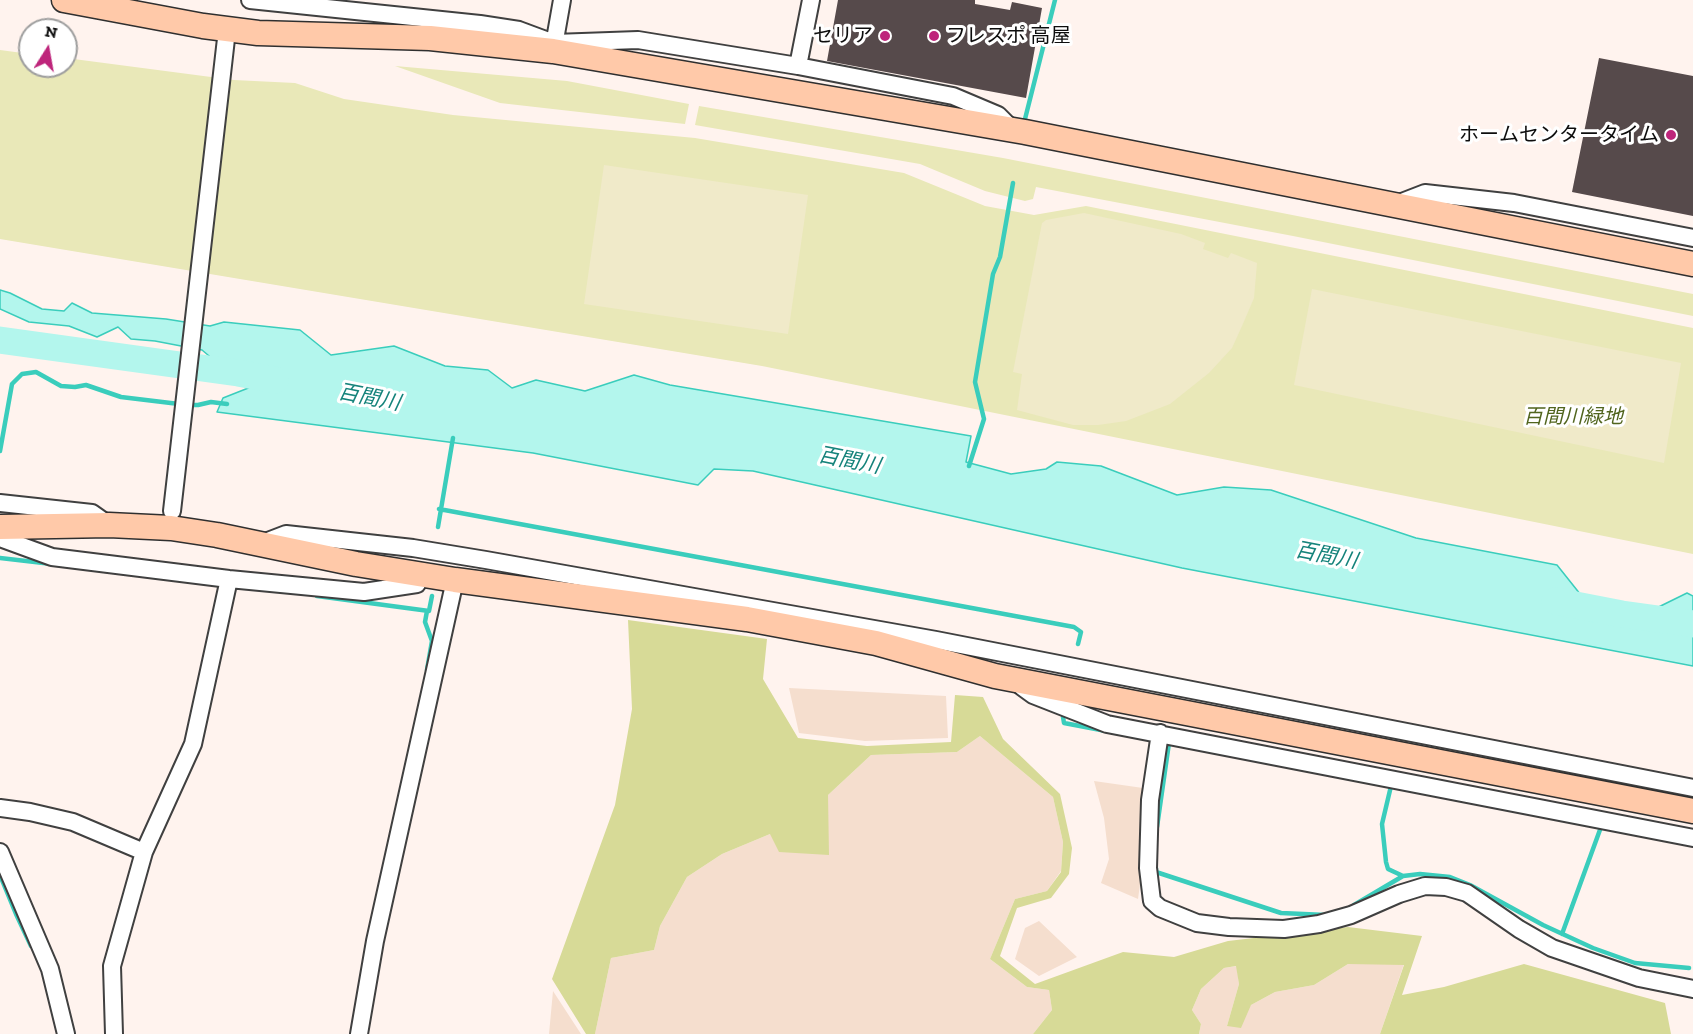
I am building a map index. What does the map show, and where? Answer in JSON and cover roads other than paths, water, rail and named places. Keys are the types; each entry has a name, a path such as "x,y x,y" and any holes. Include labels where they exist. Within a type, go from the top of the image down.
{"street":[{"path":"64,0 226,40 309,36 430,38 554,47 1013,130 1693,264"},
{"path":"250,0 519,30 554,47 638,40 798,66 953,96 998,115 1013,130"},
{"path":"554,47 562,0"},
{"path":"798,66 811,0"},
{"path":"172,519 226,40"},
{"path":"1394,205 1425,193 1514,203 1693,238"},
{"path":"0,503 92,513 109,525"},
{"path":"0,527 109,525 172,519 259,544 326,559 455,580 747,619 876,643 1018,680 1693,811"},
{"path":"259,544 286,534 413,548 486,560 936,640 1693,788"},
{"path":"0,538 52,557 228,584 364,592 417,584 420,573"},
{"path":"359,1034 375,941 455,580"},
{"path":"114,1034 112,966 144,852 193,744 228,584"},
{"path":"1018,680 1022,687 1033,695 1107,724 1159,738 1693,838"},
{"path":"1159,738 1150,800 1148,868 1152,901 1160,908 1197,923 1284,929 1319,924 1351,915 1399,894 1425,886 1446,887 1467,893 1519,929 1552,948 1640,978 1693,989"},
{"path":"0,808 73,822 144,852"},
{"path":"0,852 50,969 66,1034"}],"water":[{"path":"0,290 42,309 64,311 72,303 92,313 166,319 210,326 224,322 300,330 331,355 394,346 445,366 488,370 512,388 536,380 585,391 634,375 670,385 971,436 966,462 1011,474 1046,469 1057,462 1101,466 1177,495 1224,487 1271,490 1416,538 1557,565 1600,619 1624,624 1687,593 1693,596 1693,666 1182,568 753,471 714,469 698,485 533,453 217,412 223,398 261,383 221,366 202,350 131,339 118,327 97,337 69,326 29,322 0,309"}],"waterway":[{"path":"1025,119 1055,0"},
{"path":"969,466 984,419 975,382 993,274 1000,257 1013,183"},
{"name":"百間川","path":"0,340 275,380"},
{"path":"0,451 12,384 22,374 36,372 61,386 86,385 121,397 179,404"},
{"path":"188,405 211,402 227,404"},
{"path":"438,527 453,438"},
{"path":"439,509 1074,627 1081,632 1078,644"},
{"path":"0,558 52,564"},
{"path":"317,596 429,611 432,596"},
{"name":"百間川","path":"1555,601 1622,614 1693,624"},
{"path":"427,611 425,622 432,641 427,670"},
{"path":"1063,717 1064,723 1106,731"},
{"path":"1157,827 1169,743"},
{"path":"1391,786 1382,824 1386,862 1388,869 1403,876"},
{"path":"1562,934 1601,827"},
{"path":"1156,868 1156,872 1281,913 1326,915"},
{"path":"1354,905 1403,876 1420,874 1450,877 1593,948 1635,963 1689,968"},
{"path":"0,875 31,946"}],"place":[{"name":"セリア","path":"885,36"},
{"name":"フレスポ 高屋","path":"934,36"},
{"name":"ホームセンタータイム","path":"1671,135"}],"park label":[{"name":"百間川緑地","path":"1573,417"}]}
